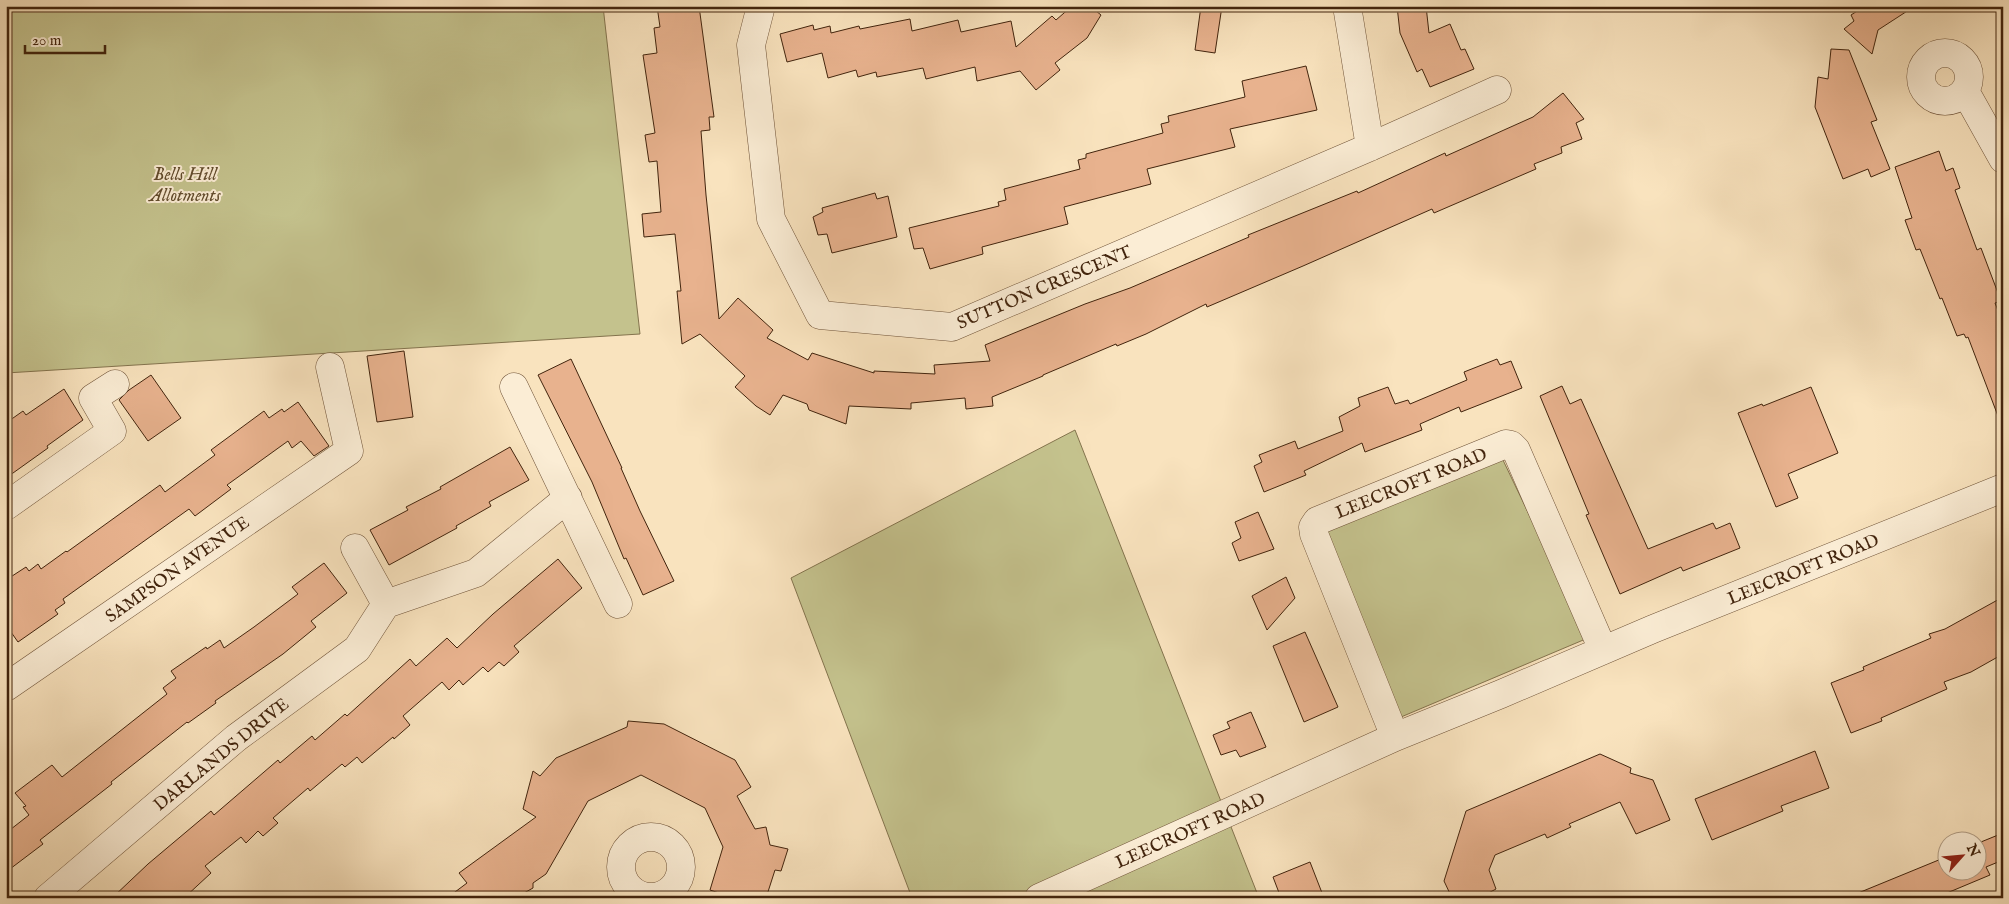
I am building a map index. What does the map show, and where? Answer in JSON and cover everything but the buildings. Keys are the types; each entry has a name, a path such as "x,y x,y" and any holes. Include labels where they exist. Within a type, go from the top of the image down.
{"street":[{"path":"743,6 751,45"},
{"name":"SUTTON CRESCENT","path":"762,6 751,45 771,219 820,315 952,327 1370,148 1497,90"},
{"path":"1347,6 1370,148"},
{"path":"1965,91 2003,159"},
{"name":"SAMPSON AVENUE","path":"6,688 349,451 330,367"},
{"path":"6,506 112,431 93,398 115,384"},
{"path":"514,387 618,604"},
{"name":"LEECROFT ROAD","path":"1396,737 1314,534 1313,527 1317,521 1506,444 1511,445 1516,450 1538,498 1603,650"},
{"name":"LEECROFT ROAD","path":"1039,898 1396,737 1603,650 2003,488"},
{"path":"355,548 386,604 476,573 568,498"},
{"name":"DARLANDS DRIVE","path":"48,898 236,738 357,649 386,604"}],"green space":[{"name":"Bells Hill Allotments","path":"6,6 603,6 640,334 6,373"},
{"path":"1075,430 1259,898 912,898 791,578"},
{"path":"1502,458 1588,638 1401,717 1326,532"}]}
